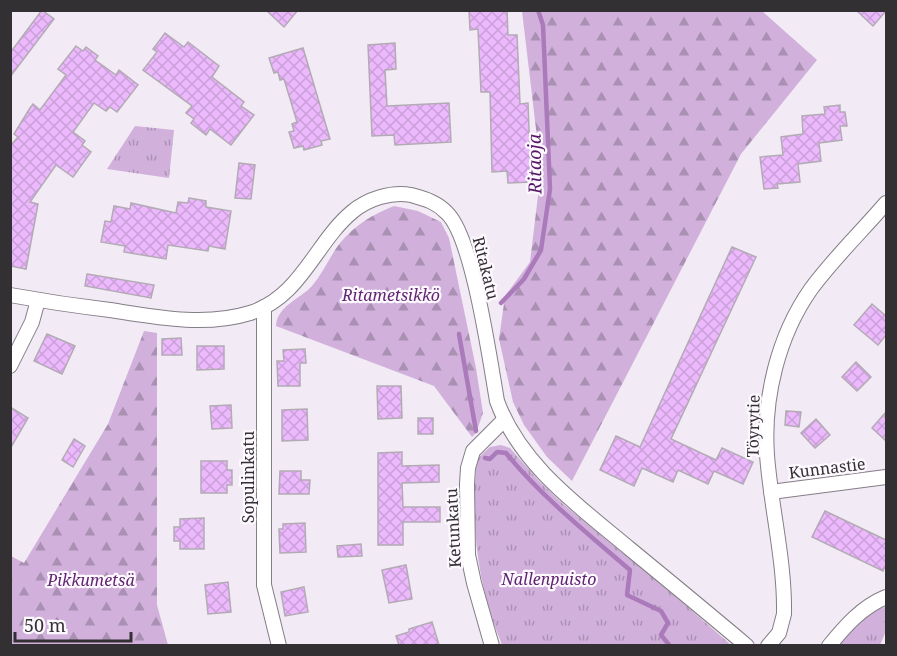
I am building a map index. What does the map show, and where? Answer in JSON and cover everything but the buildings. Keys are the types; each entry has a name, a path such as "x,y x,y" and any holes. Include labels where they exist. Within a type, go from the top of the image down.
{"street":[{"name":"Ritakatu","path":"10,295 146,316 200,320 234,317 264,307 300,278 353,211 385,195 405,194 430,200 454,221 464,243 487,342 497,401 504,420 538,466 570,499 747,645"},
{"name":"Töyrytie","path":"768,645 779,633 784,614 767,454 767,410 770,387 785,339 810,290 886,203"},
{"path":"10,366 32,322 38,300"},
{"name":"Sopulinkatu","path":"264,307 264,585 279,645"},
{"name":"Ketunkatu","path":"492,645 468,555 467,484 468,468 473,451 504,420"},
{"name":"Kunnastie","path":"771,492 886,477"},
{"path":"829,645 851,620 867,607 886,597"}],"green space":[{"path":"522,11 762,11 817,60 741,154 572,481 547,457 524,425 513,402 499,339 505,296 530,262 541,171"},
{"path":"135,126 174,130 169,178 107,169"},
{"name":"Ritametsikkö","path":"394,206 418,211 441,222 449,238 483,413 476,433 472,437 434,386 276,326 280,313 312,286 336,248 346,237 365,221"},
{"name":"Pikkumetsä","path":"144,331 157,333 157,605 168,645 11,645 11,556 24,563 108,424"},
{"name":"Nallenpuisto","path":"501,445 510,448 563,504 731,645 502,645 493,622 481,577 474,508 477,459 490,447"},
{"path":"886,607 886,631 880,645 836,646 873,609"}],"waterway":[{"name":"Ritaoja","path":"501,303 524,279 541,250 550,189 543,25 538,10"},
{"path":"459,334 476,431"},
{"path":"485,458 490,459 497,452 506,453 550,500 630,570 627,595 661,611 668,623 661,635 670,646"}]}
